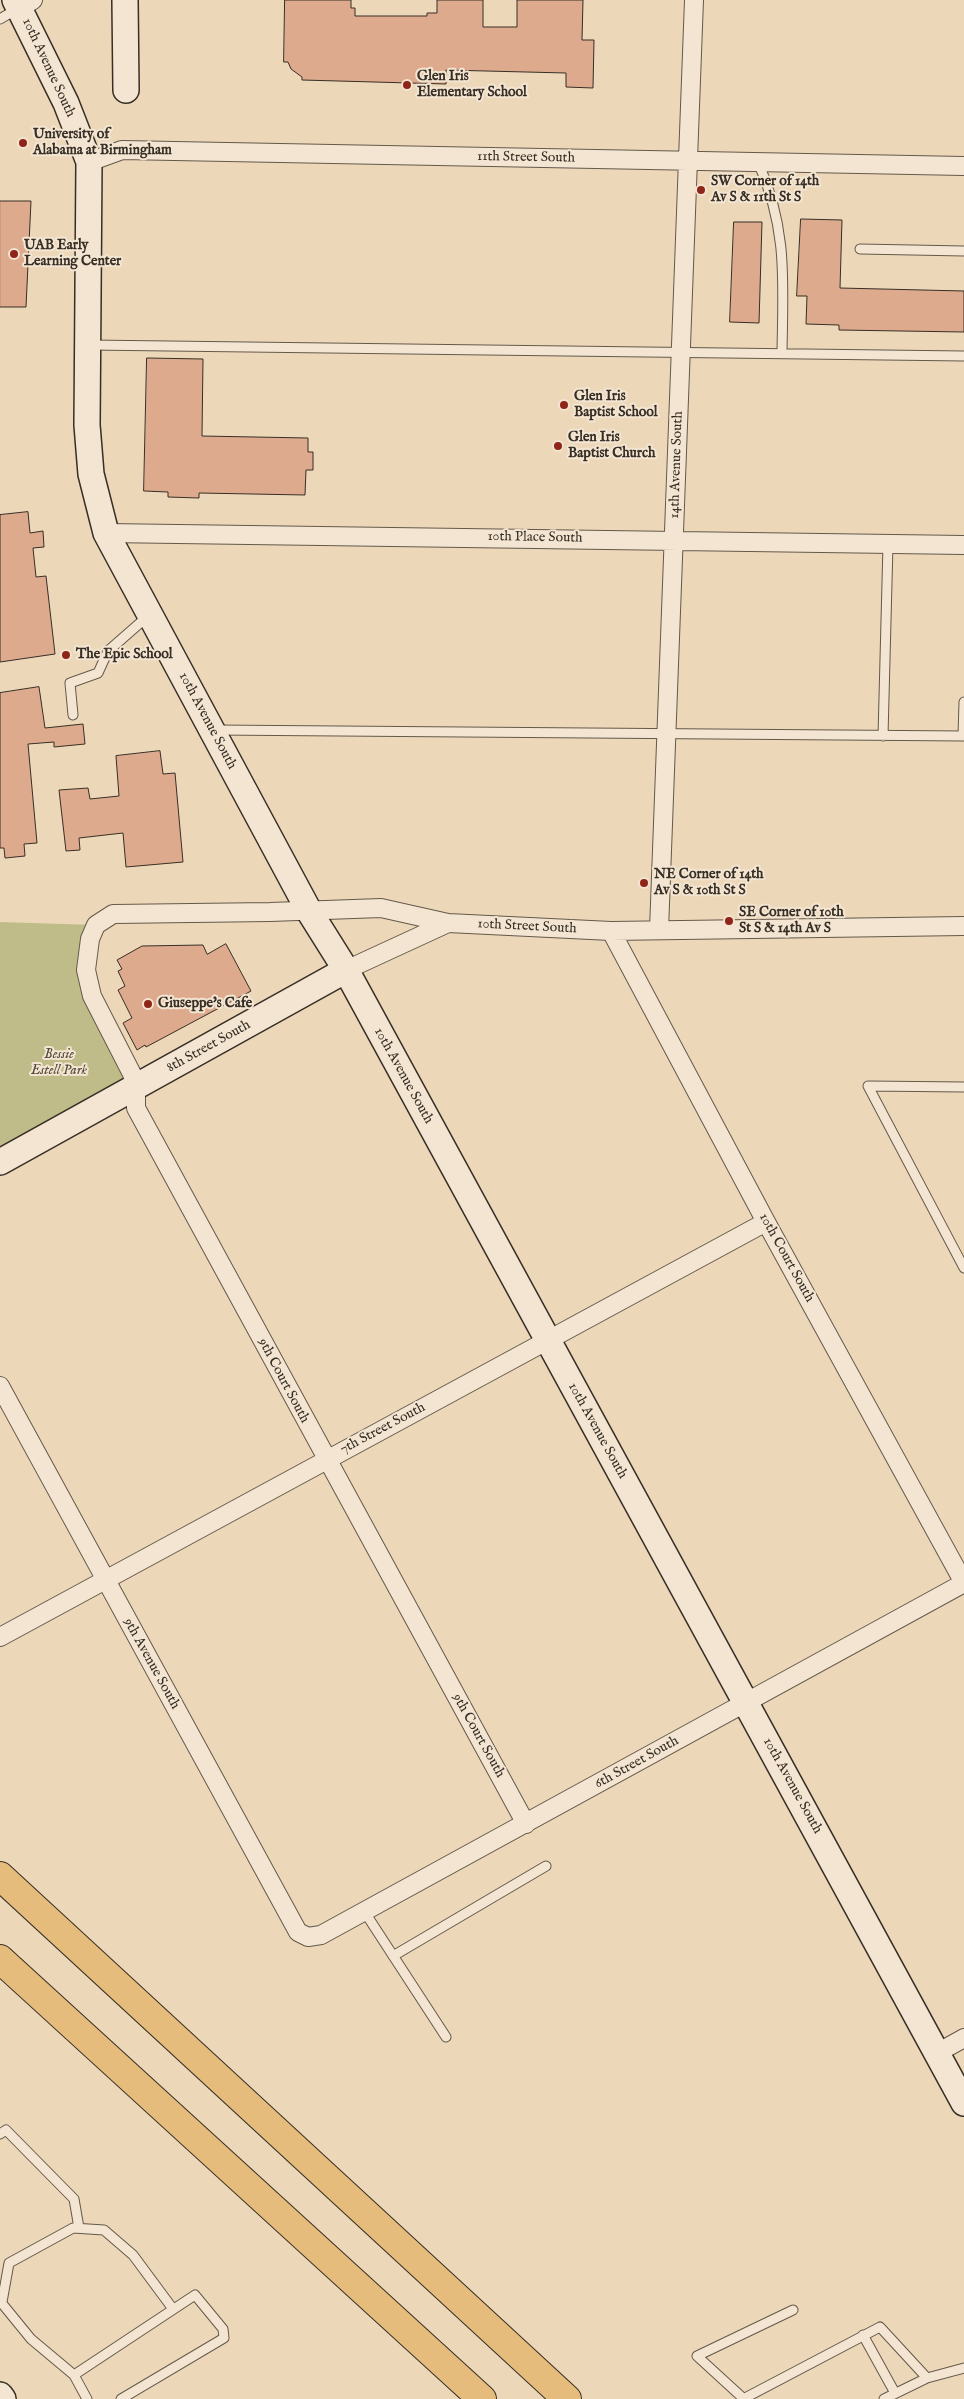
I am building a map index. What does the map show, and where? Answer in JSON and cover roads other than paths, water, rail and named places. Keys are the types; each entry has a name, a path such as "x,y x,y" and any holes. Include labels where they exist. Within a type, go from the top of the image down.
{"highway":[{"path":"0,1876 567,2399"},
{"path":"0,1959 482,2399"}],"street":[{"path":"125,0 126,90"},
{"name":"14th Avenue South","path":"659,930 694,0"},
{"name":"10th Avenue South","path":"17,7 66,103 89,162 87,425 91,474 106,533 309,911 346,970 964,2103"},
{"name":"11th Street South","path":"89,162 122,150 964,166"},
{"name":"10th Place South","path":"106,533 964,545"},
{"name":"10th Street South","path":"96,925 113,914 381,908 448,923 611,931 964,926"},
{"name":"8th Street South","path":"0,1162 346,970 448,923"},
{"name":"9th Court South","path":"96,925 86,955 88,985 132,1074 136,1088 136,1108 326,1460 526,1824"},
{"name":"10th Court South","path":"611,931 766,1222 964,1583"},
{"name":"7th Street South","path":"0,1637 766,1222"},
{"name":"9th Avenue South","path":"0,1386 298,1932 308,1937"},
{"name":"6th Street South","path":"308,1937 321,1935 964,1583"},
{"path":"937,2053 964,2038"},
{"path":"0,2395 3,2399"}],"lane":[{"path":"758,162 771,192 784,261 782,353"},
{"path":"860,249 964,251"},
{"path":"89,346 681,351 964,356"},
{"path":"883,736 888,544"},
{"path":"73,715 70,683 98,673 108,651 150,614"},
{"path":"212,730 667,732 964,736 964,702"},
{"path":"964,1087 868,1086 964,1268"},
{"path":"393,1956 546,1866"},
{"path":"364,1911 446,2037"},
{"path":"0,2134 6,2130 74,2199 79,2228"},
{"path":"0,2268 73,2228 104,2230 133,2255 174,2309"},
{"path":"9,2263 1,2302 31,2339 74,2375 87,2399"},
{"path":"74,2375 195,2295 223,2329 224,2338 121,2399"},
{"path":"793,2310 697,2356 744,2399 880,2327 927,2378"},
{"path":"864,2335 896,2393"},
{"path":"884,2399 927,2378 964,2368"}],"place":[{"name":"Glen Iris Elementary School","path":"407,85"},
{"name":"University of Alabama at Birmingham","path":"23,143"},
{"name":"SW Corner of 14th Av S & 11th St S","path":"701,190"},
{"name":"UAB Early Learning Center","path":"14,254"},
{"name":"Glen Iris Baptist School","path":"564,405"},
{"name":"Glen Iris Baptist Church","path":"558,446"},
{"name":"The Epic School","path":"66,655"},
{"name":"NE Corner of 14th Av S & 10th St S","path":"644,883"},
{"name":"SE Corner of 10th St S & 14th Av S","path":"729,921"},
{"name":"Giuseppe's Cafe","path":"148,1004"}],"park label":[{"name":"Bessie Estell Park","path":"59,1064"}]}
